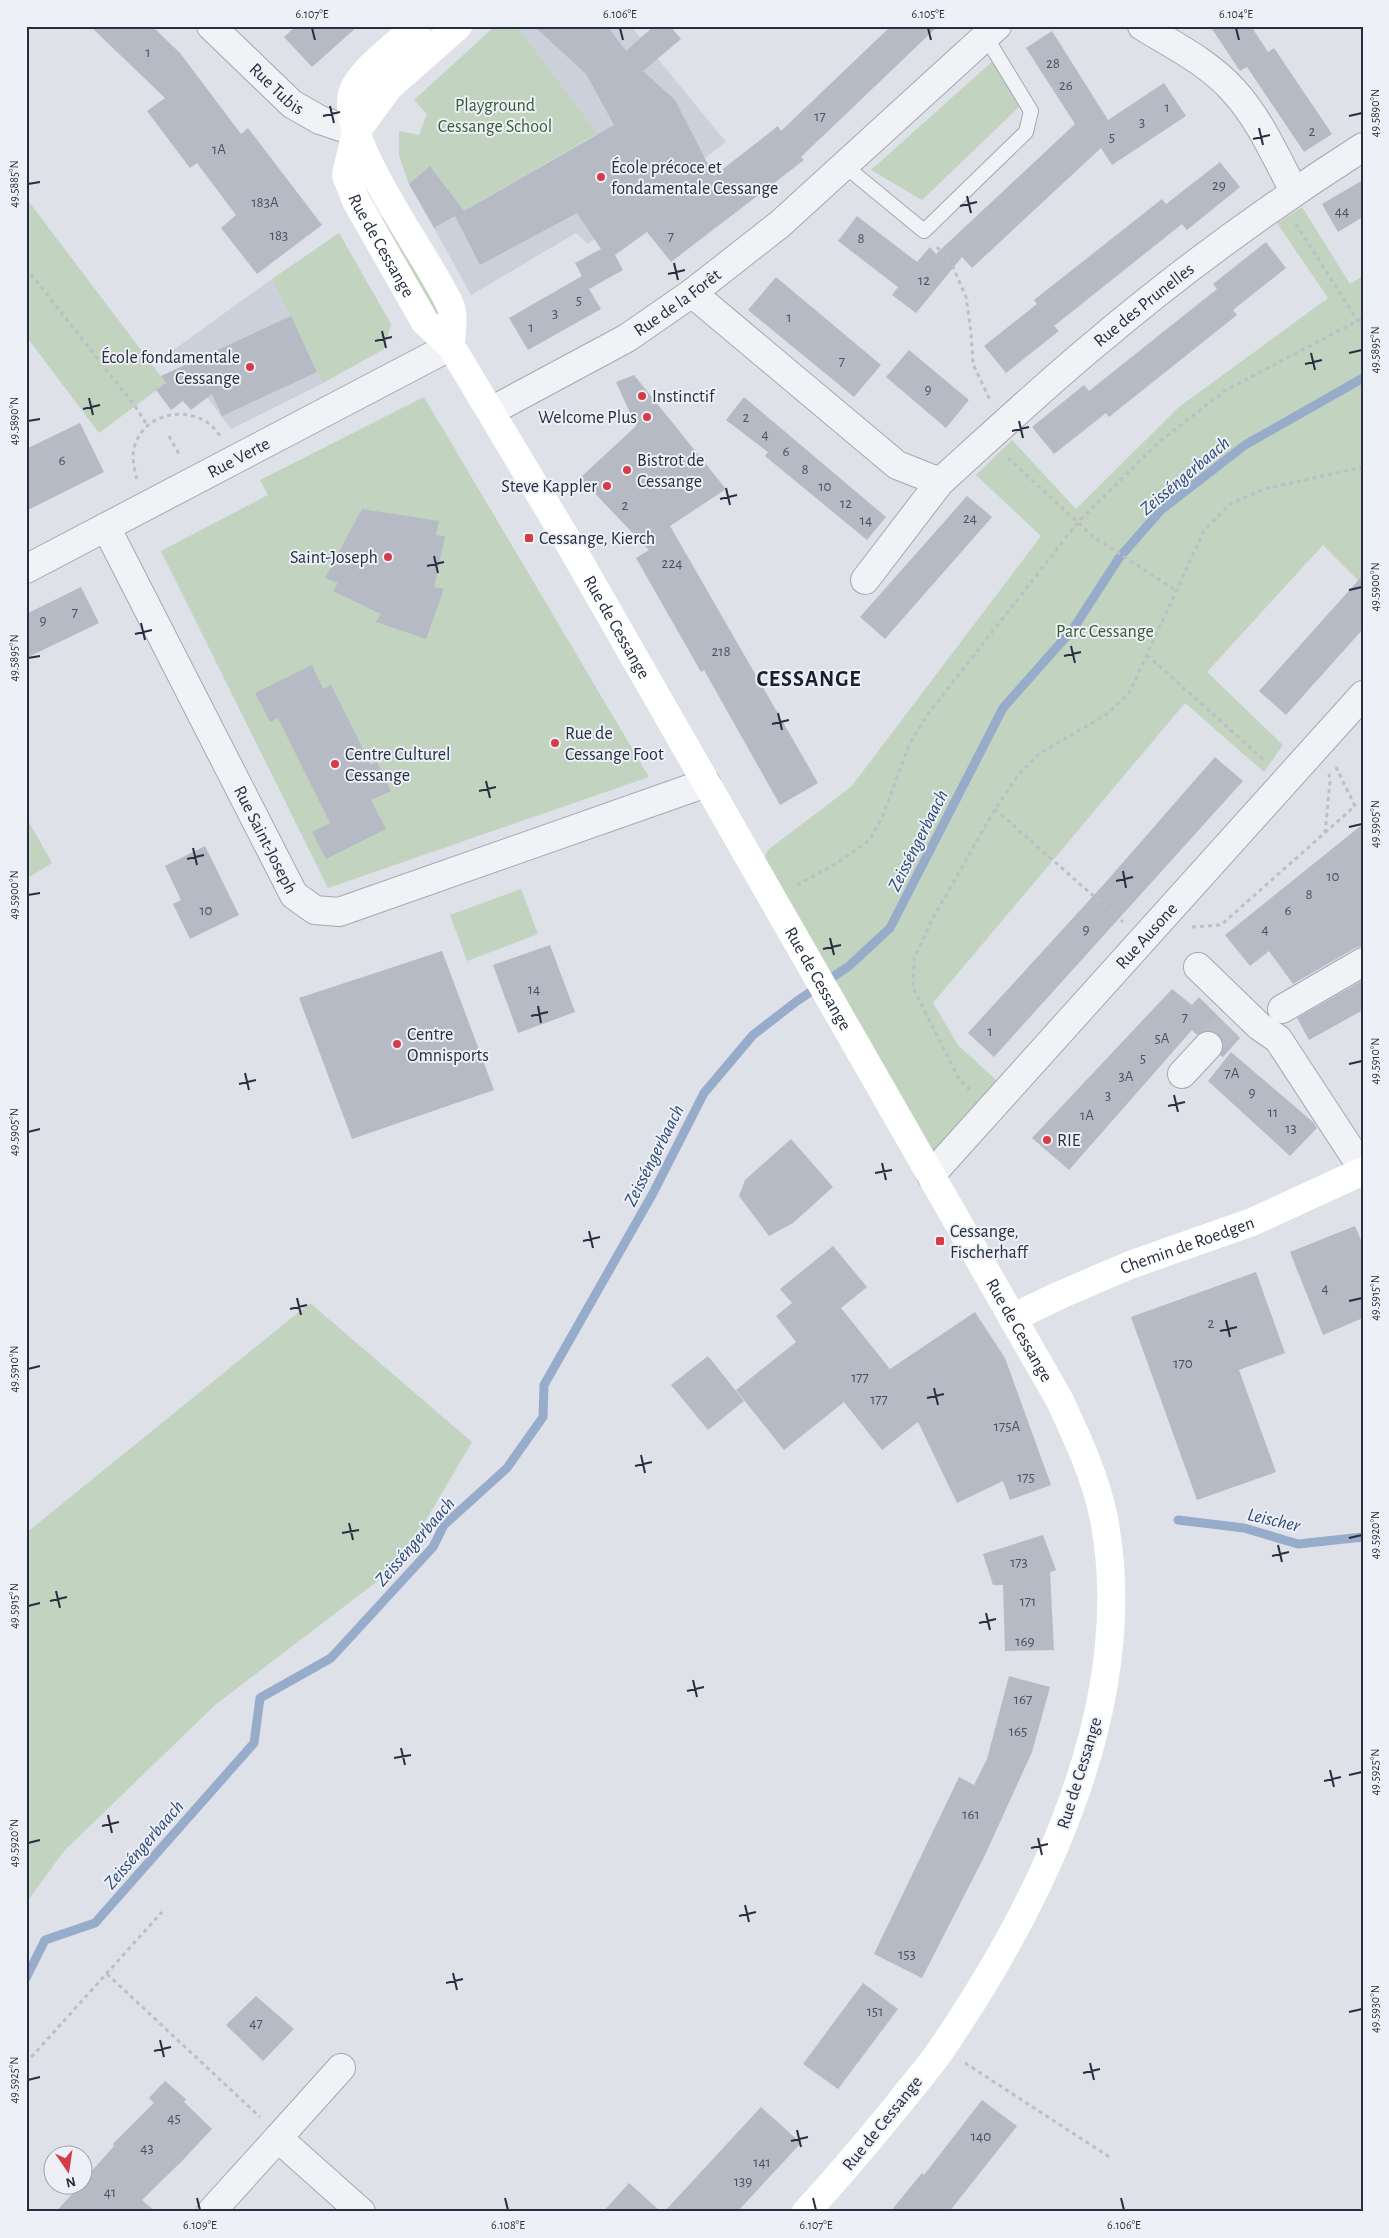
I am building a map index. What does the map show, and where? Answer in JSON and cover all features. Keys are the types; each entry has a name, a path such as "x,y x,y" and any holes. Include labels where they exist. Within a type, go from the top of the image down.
{"main road":[{"name":"Rue de Cessange","path":"417,26 360,78 353,90 350,102 356,132 398,215 452,307 451,346 491,411 706,783 1059,1399 1072,1426 1088,1468 1104,1518 1111,1595 1106,1675 1089,1753 1055,1849 995,1963 942,2048 858,2155 806,2212"},
{"path":"356,132 389,87 458,26"},
{"name":"Chemin de Roedgen","path":"1012,1318 1130,1265 1252,1222 1363,1170"}],"street":[{"name":"Rue Tubis","path":"211,26 292,104 320,120 356,132"},
{"path":"1142,26 1198,61 1233,90 1265,136 1294,191"},
{"name":"Rue de la Forêt","path":"491,411 627,338 692,293 780,224 992,31"},
{"name":"Rue des Prunelles","path":"865,580 940,482 1095,344 1184,272 1294,191 1363,147"},
{"path":"692,293 897,465 940,482"},
{"name":"Rue Verte","path":"26,569 451,346"},
{"name":"Rue Saint-Joseph","path":"106,527 294,895 315,910 338,912 706,783"},
{"name":"Rue Ausone","path":"931,1175 1363,695"},
{"path":"1282,1009 1363,962"},
{"path":"1198,967 1234,1018 1278,1039 1363,1170"},
{"path":"1182,1074 1208,1046"},
{"path":"211,2212 341,2068"},
{"path":"278,2138 361,2212"}],"lane":[{"name":"Rue de la Forêt","path":"924,230 1026,132 1031,111 992,31"},
{"path":"845,166 924,230"}],"path":[{"path":"1293,220 1363,329"},
{"path":"924,230 952,264 966,297 973,364 993,405"},
{"path":"26,268 135,406 147,425"},
{"path":"802,882 834,864 870,840 883,815 909,744 928,714 1078,522 1159,442 1226,390 1363,318"},
{"path":"138,482 133,455 141,434 147,425 158,418 180,413 202,418 222,438"},
{"path":"169,436 182,459"},
{"path":"1006,456 1095,538 1177,591"},
{"path":"972,1092 959,1079 914,988 914,958 932,920 995,810 1020,773 1039,754 1107,714 1129,693 1204,531 1230,504 1264,489 1363,467"},
{"path":"1147,655 1272,768"},
{"path":"1188,926 1194,928 1221,925 1355,806 1334,762"},
{"path":"1325,833 1330,782 1328,769"},
{"path":"995,810 1124,922"},
{"path":"26,2063 162,1912"},
{"path":"107,1974 258,2114 278,2138"},
{"path":"942,2048 1111,2158"}],"shaded area":[{"name":"École précoce et fondamentale Cessange","path":"517,26 631,26 726,142 633,213 588,244 576,233 471,295 434,228 597,135"},
{"name":"École fondamentale Cessange","path":"272,279 323,383 231,429 172,351"}],"green space":[{"name":"Playground Cessange School","path":"495,26 517,26 597,134 455,216 450,193 431,167 409,184 399,156 399,131 419,135 427,114 414,100"},
{"path":"994,60 1020,106 922,200 871,170"},
{"path":"26,198 166,383 99,433 26,336"},
{"name":"Parc Cessange","path":"1302,207 1350,284 1363,276 1363,585 1323,545 1207,672 1283,745 1264,772 1185,703 933,1003 958,1045 1008,1091 931,1175 757,871 769,849 851,787 1041,536 976,475 1012,440 1076,509 1179,407 1328,298 1277,223"},
{"path":"388,214 440,315 437,316 377,220"},
{"path":"339,233 391,324 384,349 323,383 272,279"},
{"path":"424,397 649,777 328,888 161,551 268,495 260,480"},
{"path":"26,817 52,863 26,879"},
{"path":"521,889 538,934 467,961 450,915"},
{"path":"310,1303 472,1442 400,1564 215,1705 64,1851 26,1903 26,1533"}],"building":[{"path":"90,26 152,26 180,53 241,134 248,128 322,225 257,274 221,228 236,215 197,163 190,168 147,111 165,98"},
{"path":"296,26 358,26 312,67 284,37"},
{"path":"534,26 607,26 626,51 654,26 670,26 681,39 643,71 675,100 714,176 778,126 781,131 891,26 938,26 801,157 804,160 671,262 647,232 615,255 623,270 589,289 601,309 528,350 509,318 582,276 575,263 601,249 577,213 480,265 455,216 434,228 409,184 430,166 464,211 614,125 586,74"},
{"path":"1210,26 1251,26 1268,52 1274,48 1332,134 1304,152 1247,67 1240,71"},
{"path":"1052,31 1108,120 1164,83 1186,116 1112,165 1101,148 972,268 962,257 916,313 892,295 898,287 838,241 857,216 917,262 930,247 936,254 1075,124 1026,48"},
{"path":"1220,162 1240,187 1187,230 1182,224 1054,326 1059,331 1006,373 984,346 1037,304 1034,300 1162,199 1166,204"},
{"path":"1363,180 1363,217 1338,232 1322,204"},
{"path":"1266,242 1286,268 1233,310 1237,315 1109,417 1106,413 1054,454 1032,427 1084,385 1089,391 1217,289 1213,284"},
{"path":"776,277 881,365 854,397 748,310"},
{"path":"291,316 317,372 222,416 212,394 191,410 183,401 171,410 156,390 166,383 161,376"},
{"path":"909,350 969,400 946,428 886,377"},
{"path":"634,375 726,489 670,526 818,783 780,805 704,670 701,672 636,558 649,550 580,478 636,426 616,382"},
{"path":"744,397 886,517 867,540 765,456 768,452 726,420"},
{"path":"80,423 104,472 26,511 26,449"},
{"path":"967,496 992,517 885,639 860,617"},
{"name":"Saint-Joseph","path":"362,509 439,521 436,535 445,536 434,587 444,589 426,639 376,622 381,614 333,591 338,583 325,578"},
{"path":"1363,575 1363,629 1286,715 1259,691"},
{"path":"81,587 99,623 26,658 26,614"},
{"name":"Centre Culturel Cessange","path":"312,665 323,689 331,685 371,765 377,762 391,791 371,800 386,829 326,859 312,832 330,823 278,718 270,722 255,693"},
{"path":"1215,757 1243,781 994,1057 968,1033 1105,883"},
{"path":"1363,824 1363,946 1355,948 1293,984 1269,951 1250,966 1225,935"},
{"path":"205,846 239,915 190,939 173,904 181,900 165,866"},
{"path":"550,945 575,1012 518,1033 493,965"},
{"name":"Centre Omnisports","path":"442,951 494,1090 352,1139 299,998"},
{"path":"1363,980 1363,1010 1309,1040 1297,1018"},
{"path":"1172,989 1192,1005 1199,997 1240,1038 1223,1057 1220,1055 1223,1042 1218,1034 1204,1031 1197,1035 1192,1030 1069,1170 1032,1138"},
{"path":"1231,1052 1313,1122 1317,1128 1290,1156 1208,1081"},
{"path":"791,1139 833,1187 793,1223 769,1236 739,1196 745,1180"},
{"path":"1355,1226 1363,1245 1363,1318 1323,1335 1290,1252"},
{"path":"833,1246 867,1287 841,1308 890,1369 975,1312 1005,1358 1051,1485 1010,1500 1003,1481 957,1503 918,1422 882,1450 844,1402 784,1450 736,1390 796,1342 776,1316 792,1303 780,1289"},
{"path":"1256,1272 1285,1353 1239,1370 1276,1472 1197,1500 1131,1317"},
{"path":"708,1356 744,1401 708,1430 671,1385"},
{"path":"1043,1535 1056,1570 1050,1572 1054,1650 1005,1651 1003,1585 993,1585 983,1554"},
{"path":"1009,1676 1050,1687 1032,1752 985,1855 922,1978 874,1954 959,1777 974,1785 987,1759"},
{"path":"863,1983 898,2009 838,2089 803,2064"},
{"path":"256,1996 294,2029 263,2061 226,2025"},
{"path":"165,2081 186,2099 184,2102 212,2129 142,2200 156,2212 56,2212 70,2196 92,2196 92,2171 114,2146 113,2144 154,2103 149,2098"},
{"path":"982,2100 1017,2126 949,2212 890,2212 922,2173 924,2175"},
{"path":"761,2107 801,2143 737,2212 664,2212"},
{"path":"629,2183 661,2212 603,2212"}],"waterway":[{"name":"Zeisséngerbaach","path":"26,1978 45,1940 95,1923 254,1743 260,1698 331,1658 433,1547 444,1525 507,1468 543,1417 544,1385 652,1195 704,1093 753,1035 797,1001 849,966 890,928 1003,708 1073,629 1119,558 1161,510 1245,445 1363,378"},
{"name":"Leischer","path":"1178,1520 1244,1528 1298,1544 1363,1537"}],"tunnel":[{"path":"1208,1046 1227,1025"}],"place":[{"name":"École précoce et fondamentale Cessange","path":"601,177"},
{"name":"École fondamentale Cessange","path":"250,367"},
{"name":"Instinctif","path":"642,396"},
{"name":"Welcome Plus","path":"647,417"},
{"name":"Bistrot de Cessange","path":"627,470"},
{"name":"Steve Kappler","path":"607,486"},
{"name":"Cessange, Kierch","path":"529,538"},
{"name":"Saint-Joseph","path":"388,557"},
{"name":"Rue de Cessange Foot","path":"555,743"},
{"name":"Centre Culturel Cessange","path":"335,764"},
{"name":"Centre Omnisports","path":"397,1044"},
{"name":"RIE","path":"1047,1140"},
{"name":"Cessange, Fischerhaff","path":"940,1241"}],"district":[{"name":"CESSANGE","path":"809,678"}]}
